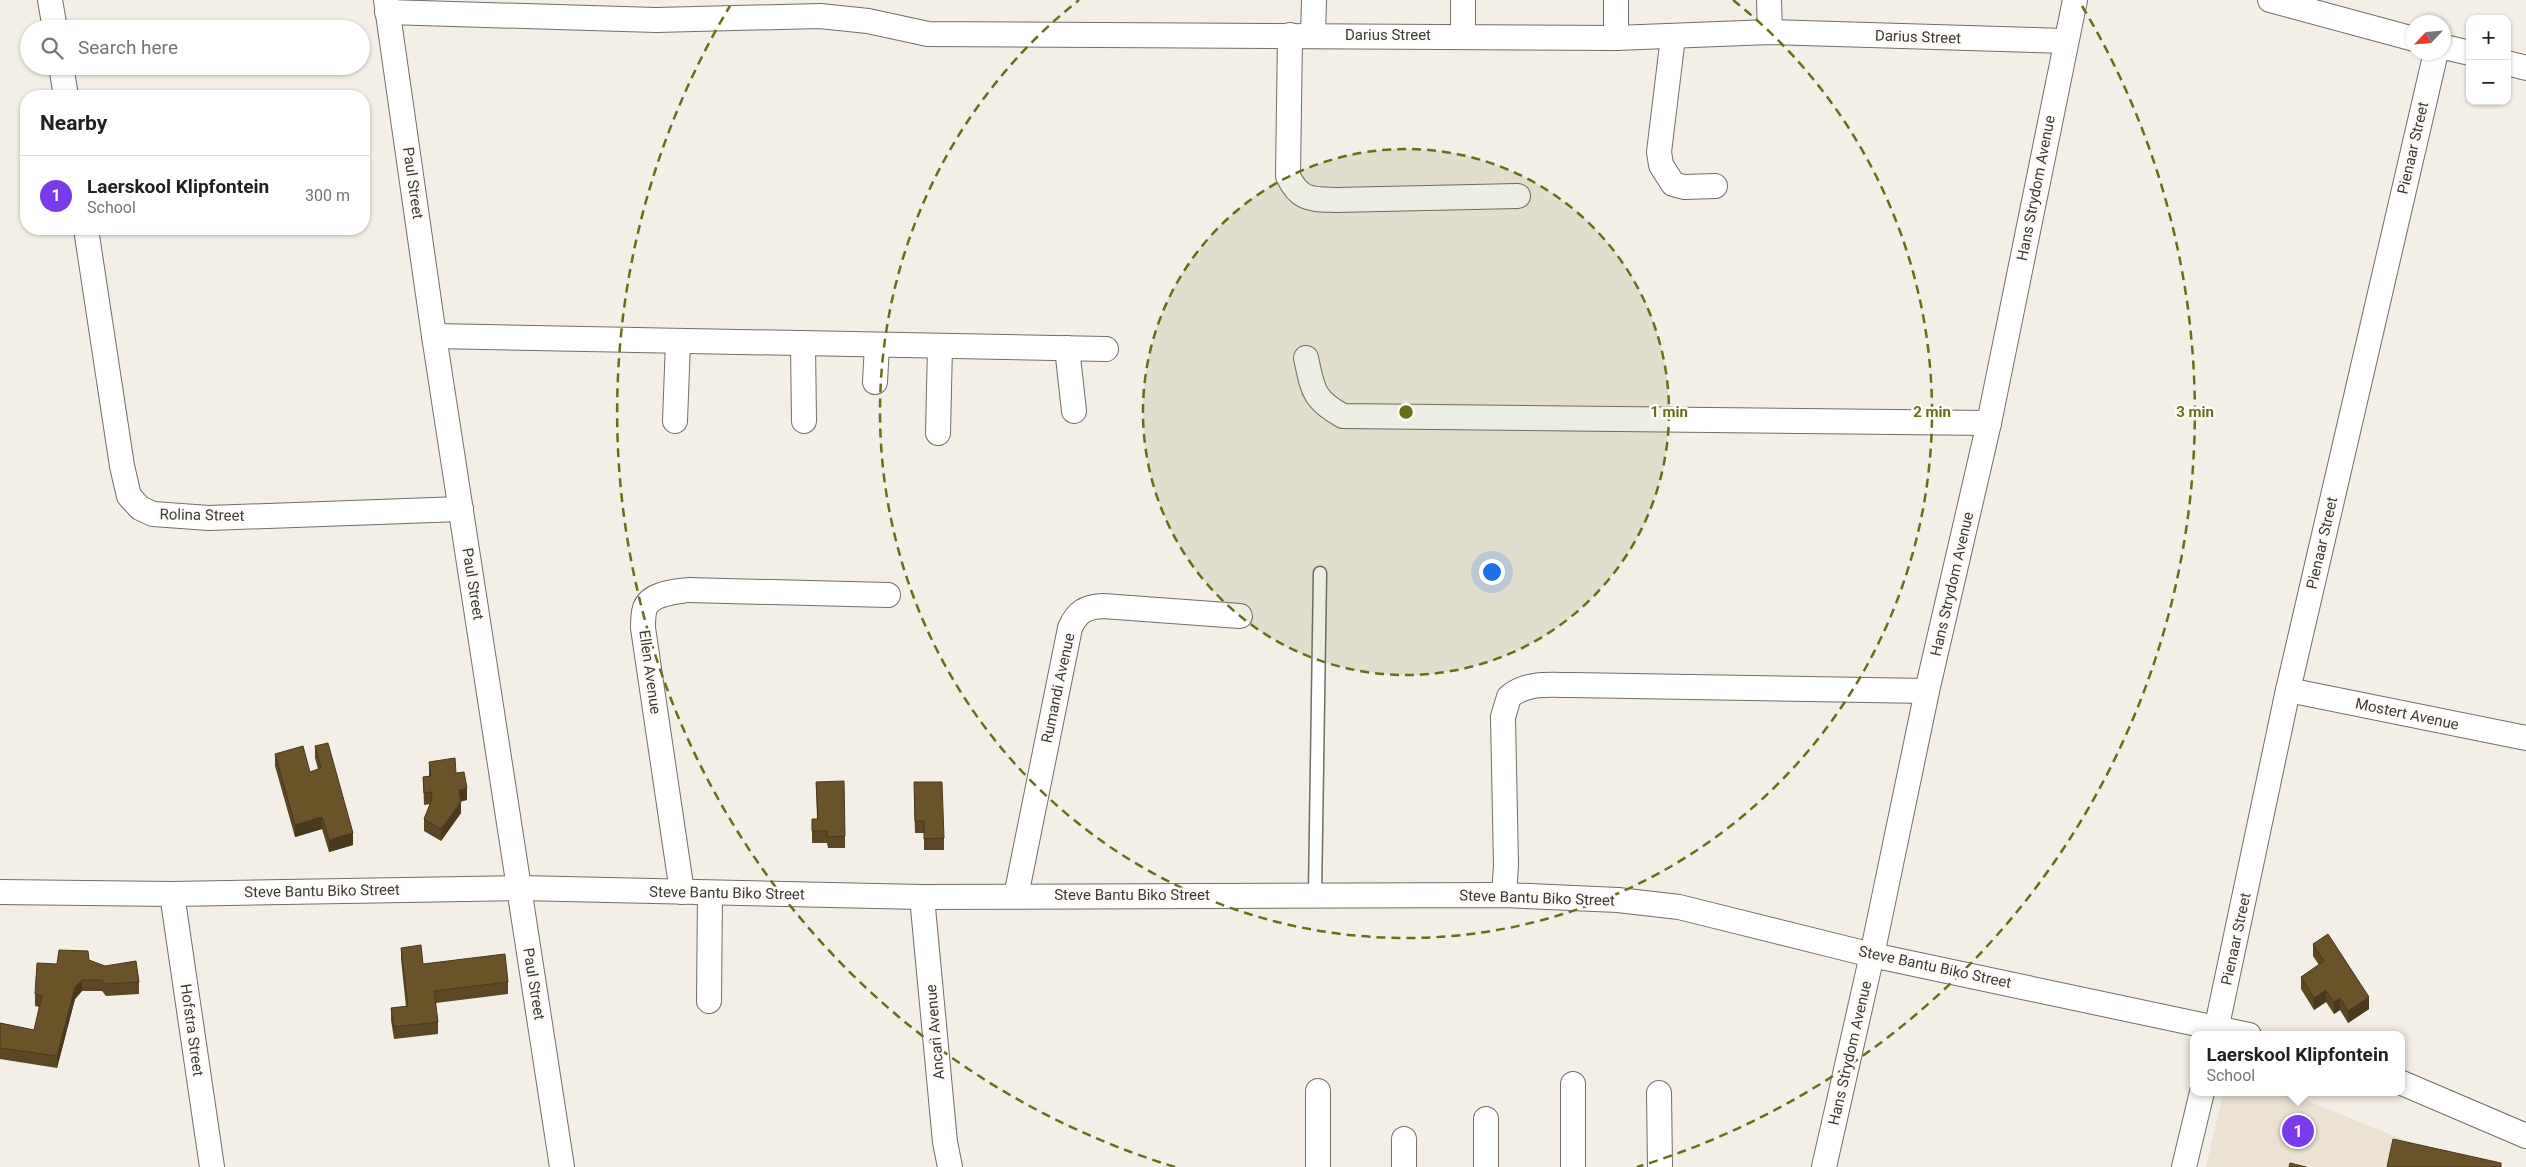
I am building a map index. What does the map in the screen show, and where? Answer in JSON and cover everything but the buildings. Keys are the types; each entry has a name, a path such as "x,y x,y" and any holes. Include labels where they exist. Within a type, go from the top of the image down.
{"street":[{"path":"50,0 53,20"},
{"path":"1314,0 1302,35 1288,176 1294,188 1301,195 1312,199 1336,200 1518,196"},
{"path":"1463,0 1463,36"},
{"path":"1616,0 1616,38"},
{"path":"1769,0 1770,32"},
{"name":"Hans Strydom Avenue","path":"1824,1167 1872,955 1927,691 1989,423 2075,0"},
{"path":"2270,0 2406,37"},
{"name":"Darius Street","path":"387,6 656,20 820,16 868,21 928,34 1616,38 1770,32 2066,41"},
{"name":"Paul Street","path":"387,6 434,336 562,1167"},
{"path":"1673,37 1659,152 1661,165 1666,176 1673,184 1684,187 1715,186"},
{"path":"2451,48 2466,52"},
{"name":"Pienaar Street","path":"2216,1030 2288,690 2434,60"},
{"path":"2511,64 2526,68"},
{"path":"62,75 65,90"},
{"name":"Rolina Street","path":"87,235 122,466 129,496 140,508 153,514 209,518 462,509"},
{"path":"434,336 1106,349"},
{"path":"676,421 678,342"},
{"path":"803,344 804,421"},
{"path":"875,382 877,345"},
{"path":"938,433 940,346"},
{"path":"1066,348 1074,411"},
{"path":"1306,358 1314,393 1328,408 1342,416 1989,423"},
{"name":"Ellen Avenue","path":"682,892 643,628 645,608 652,600 670,592 688,590 888,595"},
{"name":"Rumandi Avenue","path":"1016,896 1040,767 1070,628 1075,617 1080,611 1102,606 1240,616"},
{"path":"1504,895 1506,865 1503,718 1509,697 1520,690 1535,686 1570,685 1927,691"},
{"name":"Mostert Avenue","path":"2288,690 2526,738"},
{"name":"Steve Bantu Biko Street","path":"0,892 172,894 520,888 922,897 1315,894 1504,895 1618,900 1679,907 1872,955 2216,1030"},
{"path":"709,1001 710,893"},
{"name":"Hofstra Street","path":"172,894 212,1167"},
{"name":"Ancari Avenue","path":"922,897 945,1142 950,1167"},
{"path":"1572,1084 1572,1167"},
{"path":"2405,1084 2526,1136"},
{"path":"1318,1091 1318,1167"},
{"path":"1659,1093 1660,1167"},
{"path":"2184,1167 2201,1096"},
{"path":"1486,1119 1486,1167"},
{"path":"1404,1139 1404,1167"}],"lane":[{"path":"1315,894 1320,573"}],"shaded area":[{"path":"2223,1096 2296,1096 2471,1167 2206,1167"}],"place":[{"name":"Laerskool Klipfontein","path":"2298,1131"}]}
